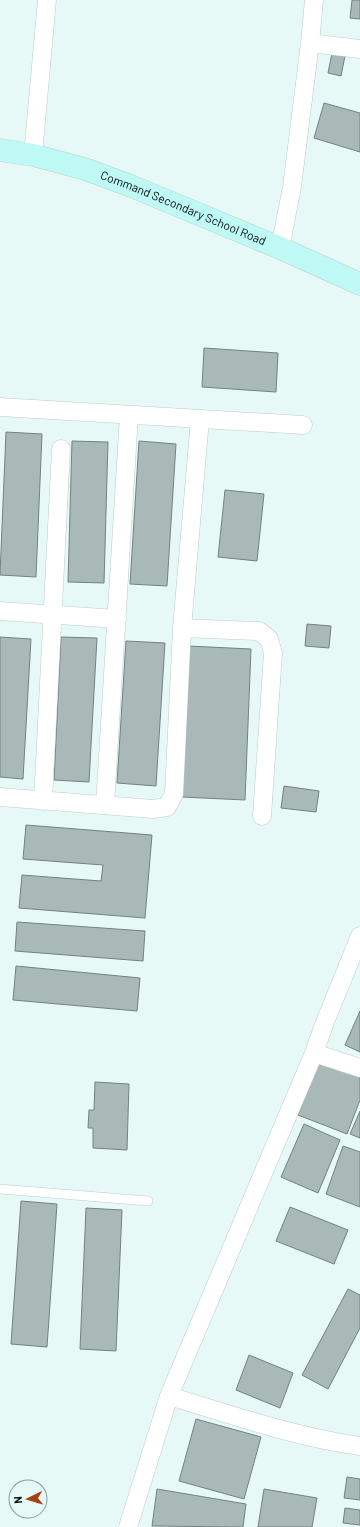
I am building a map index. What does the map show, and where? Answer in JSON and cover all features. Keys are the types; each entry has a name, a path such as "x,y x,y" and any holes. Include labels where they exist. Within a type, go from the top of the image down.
{"main road":[{"name":"Command Secondary School Road","path":"0,150 33,155 85,169 280,248 360,284"}],"street":[{"path":"33,155 47,0"},
{"path":"280,248 292,187 314,0"},
{"path":"310,43 360,49"},
{"path":"0,407 303,426"},
{"path":"105,806 129,415"},
{"path":"0,797 153,809 167,807 174,794 182,628 200,420"},
{"path":"43,801 61,449"},
{"path":"0,611 117,619"},
{"path":"182,628 259,631 269,639 273,653 262,816"},
{"path":"128,1527 169,1396 314,1053 360,936"},
{"path":"314,1053 360,1068"},
{"path":"169,1396 293,1433 331,1442 360,1446"}],"lane":[{"path":"0,1189 148,1201"}],"building":[{"path":"352,0 360,0 360,19 350,18"},
{"path":"332,53 345,56 341,76 328,73"},
{"path":"324,103 360,113 360,152 314,138"},
{"path":"204,348 278,353 276,392 202,387"},
{"path":"6,432 42,434 36,577 0,575"},
{"path":"72,441 108,442 104,583 68,582"},
{"path":"139,441 176,444 167,586 130,584"},
{"path":"225,490 264,494 257,561 218,557"},
{"path":"307,624 331,626 329,648 305,646"},
{"path":"0,637 31,639 23,779 0,777"},
{"path":"61,637 97,638 89,782 54,780"},
{"path":"126,641 165,643 156,786 117,783"},
{"path":"188,646 251,649 245,800 182,797"},
{"path":"284,786 319,791 316,812 281,808"},
{"path":"26,825 152,835 145,918 19,908 22,875 101,881 103,865 23,859"},
{"path":"17,922 145,931 143,961 15,951"},
{"path":"16,966 140,978 137,1011 13,1000"},
{"path":"360,1011 360,1052 345,1045"},
{"path":"320,1059 360,1076 360,1100 347,1134 298,1115"},
{"path":"95,1082 129,1084 127,1150 93,1148 93,1128 88,1128 89,1110 94,1110"},
{"path":"360,1111 360,1138 350,1134"},
{"path":"304,1124 340,1140 318,1193 281,1177"},
{"path":"343,1146 360,1152 360,1207 326,1194"},
{"path":"21,1201 57,1204 47,1347 11,1344"},
{"path":"290,1207 348,1230 334,1264 276,1241"},
{"path":"86,1208 122,1210 116,1351 80,1349"},
{"path":"348,1289 360,1295 360,1328 328,1389 302,1375"},
{"path":"249,1355 293,1373 280,1408 236,1390"},
{"path":"196,1419 261,1437 244,1499 179,1481"},
{"path":"347,1477 360,1479 360,1500 344,1498"},
{"path":"157,1489 246,1504 243,1527 152,1526"},
{"path":"264,1489 317,1498 312,1527 258,1527"},
{"path":"345,1508 360,1510 360,1525 343,1523"}]}
